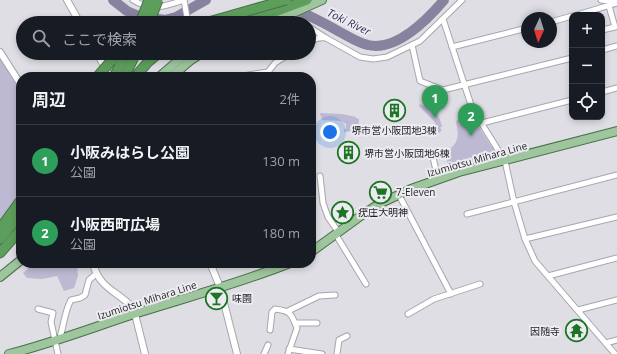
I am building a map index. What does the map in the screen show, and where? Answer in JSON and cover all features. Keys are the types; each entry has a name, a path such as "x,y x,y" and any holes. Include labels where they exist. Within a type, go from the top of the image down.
{"highway":[{"path":"143,16 149,0"},
{"path":"152,16 158,0"},
{"path":"230,16 286,0"},
{"path":"262,16 308,4"},
{"path":"101,72 112,60"},
{"path":"116,72 122,60"},
{"path":"126,72 132,60"},
{"path":"139,72 150,60"},
{"path":"0,229 16,207"},
{"path":"0,238 16,220"},
{"path":"2,249 16,234"},
{"path":"2,249 16,236"}],"main road":[{"path":"285,16 308,4 322,0"},
{"path":"241,16 265,1"},
{"path":"165,72 179,60"},
{"path":"177,72 191,60"},
{"name":"Izumiotsu Mihara Line","path":"316,249 379,204 438,179 459,172 617,131"},
{"path":"0,277 16,264"},
{"name":"Izumiotsu Mihara Line","path":"9,354 57,340 278,268"}],"street":[{"path":"67,0 76,16"},
{"path":"133,0 144,6 161,8 184,0 187,16"},
{"path":"316,32 360,56 373,59 387,57 420,41 462,0"},
{"path":"601,0 617,3"},
{"path":"588,12 617,3"},
{"path":"605,29 615,27 609,6"},
{"path":"557,20 569,17"},
{"path":"443,19 472,108 505,161 514,202 525,240 535,261 615,354"},
{"path":"452,47 521,30"},
{"path":"316,39 326,38"},
{"path":"412,45 420,81 443,90 465,86 569,59"},
{"path":"605,49 617,46"},
{"path":"0,52 16,77"},
{"path":"101,60 108,72"},
{"path":"106,69 125,60"},
{"path":"268,72 275,63 280,60"},
{"path":"605,91 617,88"},
{"path":"482,123 569,101"},
{"path":"432,153 438,179"},
{"path":"467,214 617,175"},
{"path":"320,176 323,203 328,216 366,284"},
{"path":"399,195 451,294"},
{"path":"525,240 617,216"},
{"path":"548,276 617,258"},
{"path":"94,268 96,274 105,286 129,304 135,314 145,354"},
{"path":"212,268 220,287 237,354"},
{"path":"57,340 63,328 67,307 71,300 85,295 89,280 96,274"},
{"path":"408,314 434,299 480,284"},
{"path":"270,330 272,312 275,309 288,311 319,296 335,295"},
{"path":"578,310 617,300"},
{"path":"38,309 53,313 51,322 57,340 58,354"},
{"path":"288,311 291,314 297,328 288,352 322,354"},
{"path":"295,323 317,323"},
{"path":"337,354 339,340 347,336"},
{"path":"606,343 617,340"},
{"path":"264,354 268,345"}],"shaded area":[{"path":"0,57 16,85 16,216 0,230"},
{"path":"420,104 432,109 439,117 442,126 440,128 442,130 439,133 435,129 437,127 434,121 419,106"},
{"path":"467,109 494,150 489,158 448,168 446,151 456,142 458,132 456,122"},
{"path":"320,113 342,114 356,117 359,119 358,131 344,132 344,129 346,129 346,124 341,121 322,120"},
{"path":"29,268 77,268 78,276 74,288 64,291 57,276 42,279 27,278 23,273"}],"waterway":[{"name":"Toki River","path":"113,0 127,11 139,16"},
{"name":"Toki River","path":"178,16 206,0"},
{"name":"Toki River","path":"316,19 364,44 379,46 389,44 410,32 429,16 444,0"},
{"name":"Toki River","path":"292,7 310,16"}],"place":[{"name":"堺市営小阪団地3棟","path":"394,110"},
{"name":"小阪みはらし公園","path":"435,118"},
{"name":"小阪西町広場","path":"471,136"},
{"name":"堺市営小阪団地6棟","path":"349,153"},
{"name":"7-Eleven","path":"380,192"},
{"name":"疣庄大明神","path":"342,212"},
{"name":"味園","path":"216,298"},
{"name":"因随寺","path":"576,331"}]}
